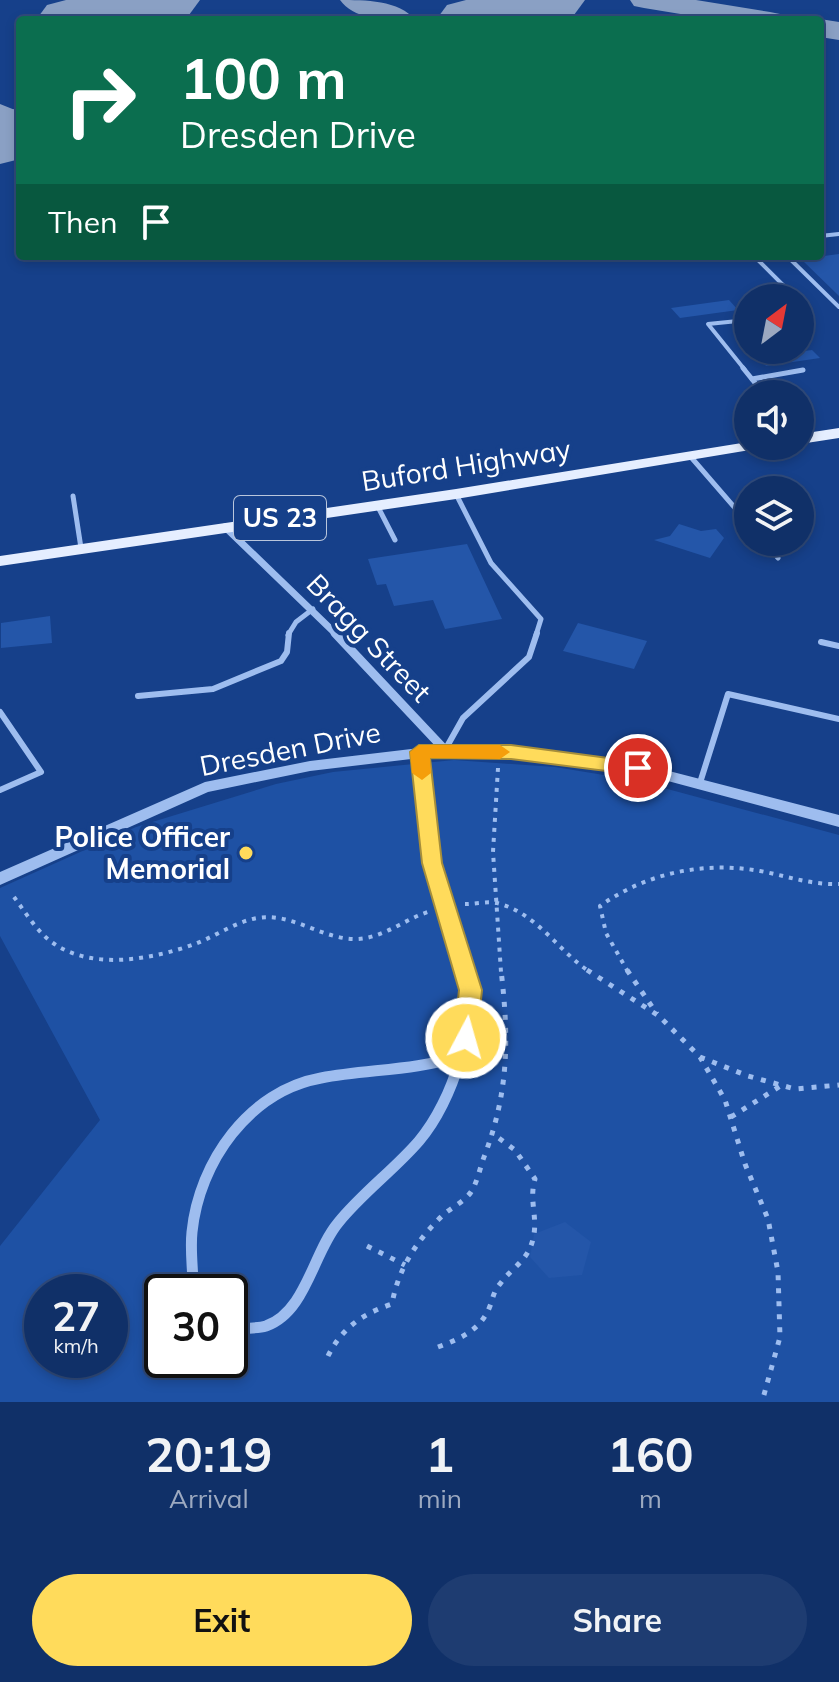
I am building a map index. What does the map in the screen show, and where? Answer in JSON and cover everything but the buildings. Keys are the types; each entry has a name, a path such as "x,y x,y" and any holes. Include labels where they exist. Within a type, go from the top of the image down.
{"main road":[{"path":"814,436 839,433"},
{"name":"Buford Highway","path":"0,561 456,494 734,449"}],"street":[{"name":"Bragg Street","path":"225,526 313,609 445,750"},
{"name":"Dresden Drive","path":"0,879 205,787 310,766 445,750 511,752 623,766 839,821"},
{"path":"248,1328 266,1326 289,1312 335,1226 372,1184 420,1140 450,1088 466,1038 470,990 432,863 419,752"},
{"path":"193,1274 192,1231 205,1178 229,1134 267,1100 318,1078 429,1066 460,1056"}],"lane":[{"path":"758,260 782,284"},
{"path":"791,260 839,307"},
{"path":"734,321 708,324 734,356"},
{"path":"740,364 752,379 803,370"},
{"path":"690,456 734,507"},
{"path":"445,750 463,718 529,657 541,619 491,563 456,494"},
{"path":"73,496 81,548"},
{"path":"377,505 395,540"},
{"path":"138,696 213,689 281,661 287,652 285,636 289,627 313,609"},
{"path":"821,642 839,646"},
{"path":"699,786 728,694 839,719"},
{"path":"0,712 41,772 0,790"}],"path":[{"path":"762,1402 780,1337 778,1272 768,1219 745,1164 725,1100 700,1057 659,1016 623,965 600,918 600,906 615,893 686,869 719,865 760,871 810,886 839,884"},
{"path":"14,897 55,945 85,956 131,958 163,955 256,918 274,917 353,939 377,937 415,915 437,910"},
{"path":"465,904 497,903 536,922 576,963 659,1016"},
{"path":"700,1057 795,1089 839,1085"},
{"path":"731,1117 782,1085"},
{"path":"438,1347 470,1335 485,1317 498,1284 524,1265 534,1234 528,1200 535,1179 515,1150 492,1133"},
{"path":"367,1246 405,1265"}],"shaded area":[{"path":"454,760 555,767 634,780 839,835 839,1402 0,1402 0,1246 100,1120 0,936 0,888 136,827 276,784 333,772"}],"taxiway":[{"path":"354,0 392,16"},
{"path":"644,0 745,16"},
{"path":"824,29 839,31"},
{"path":"0,114 16,124"}],"runway":[{"path":"91,16 165,0"},
{"path":"488,16 550,0"},
{"path":"0,138 16,134"}],"slow traffic":[{"path":"422,773 419,752 500,752"}],"place":[{"name":"Police Officer Memorial","path":"246,853"}],"route":[{"path":"466,1038 470,990 432,863 419,752 511,752 638,768"}]}
